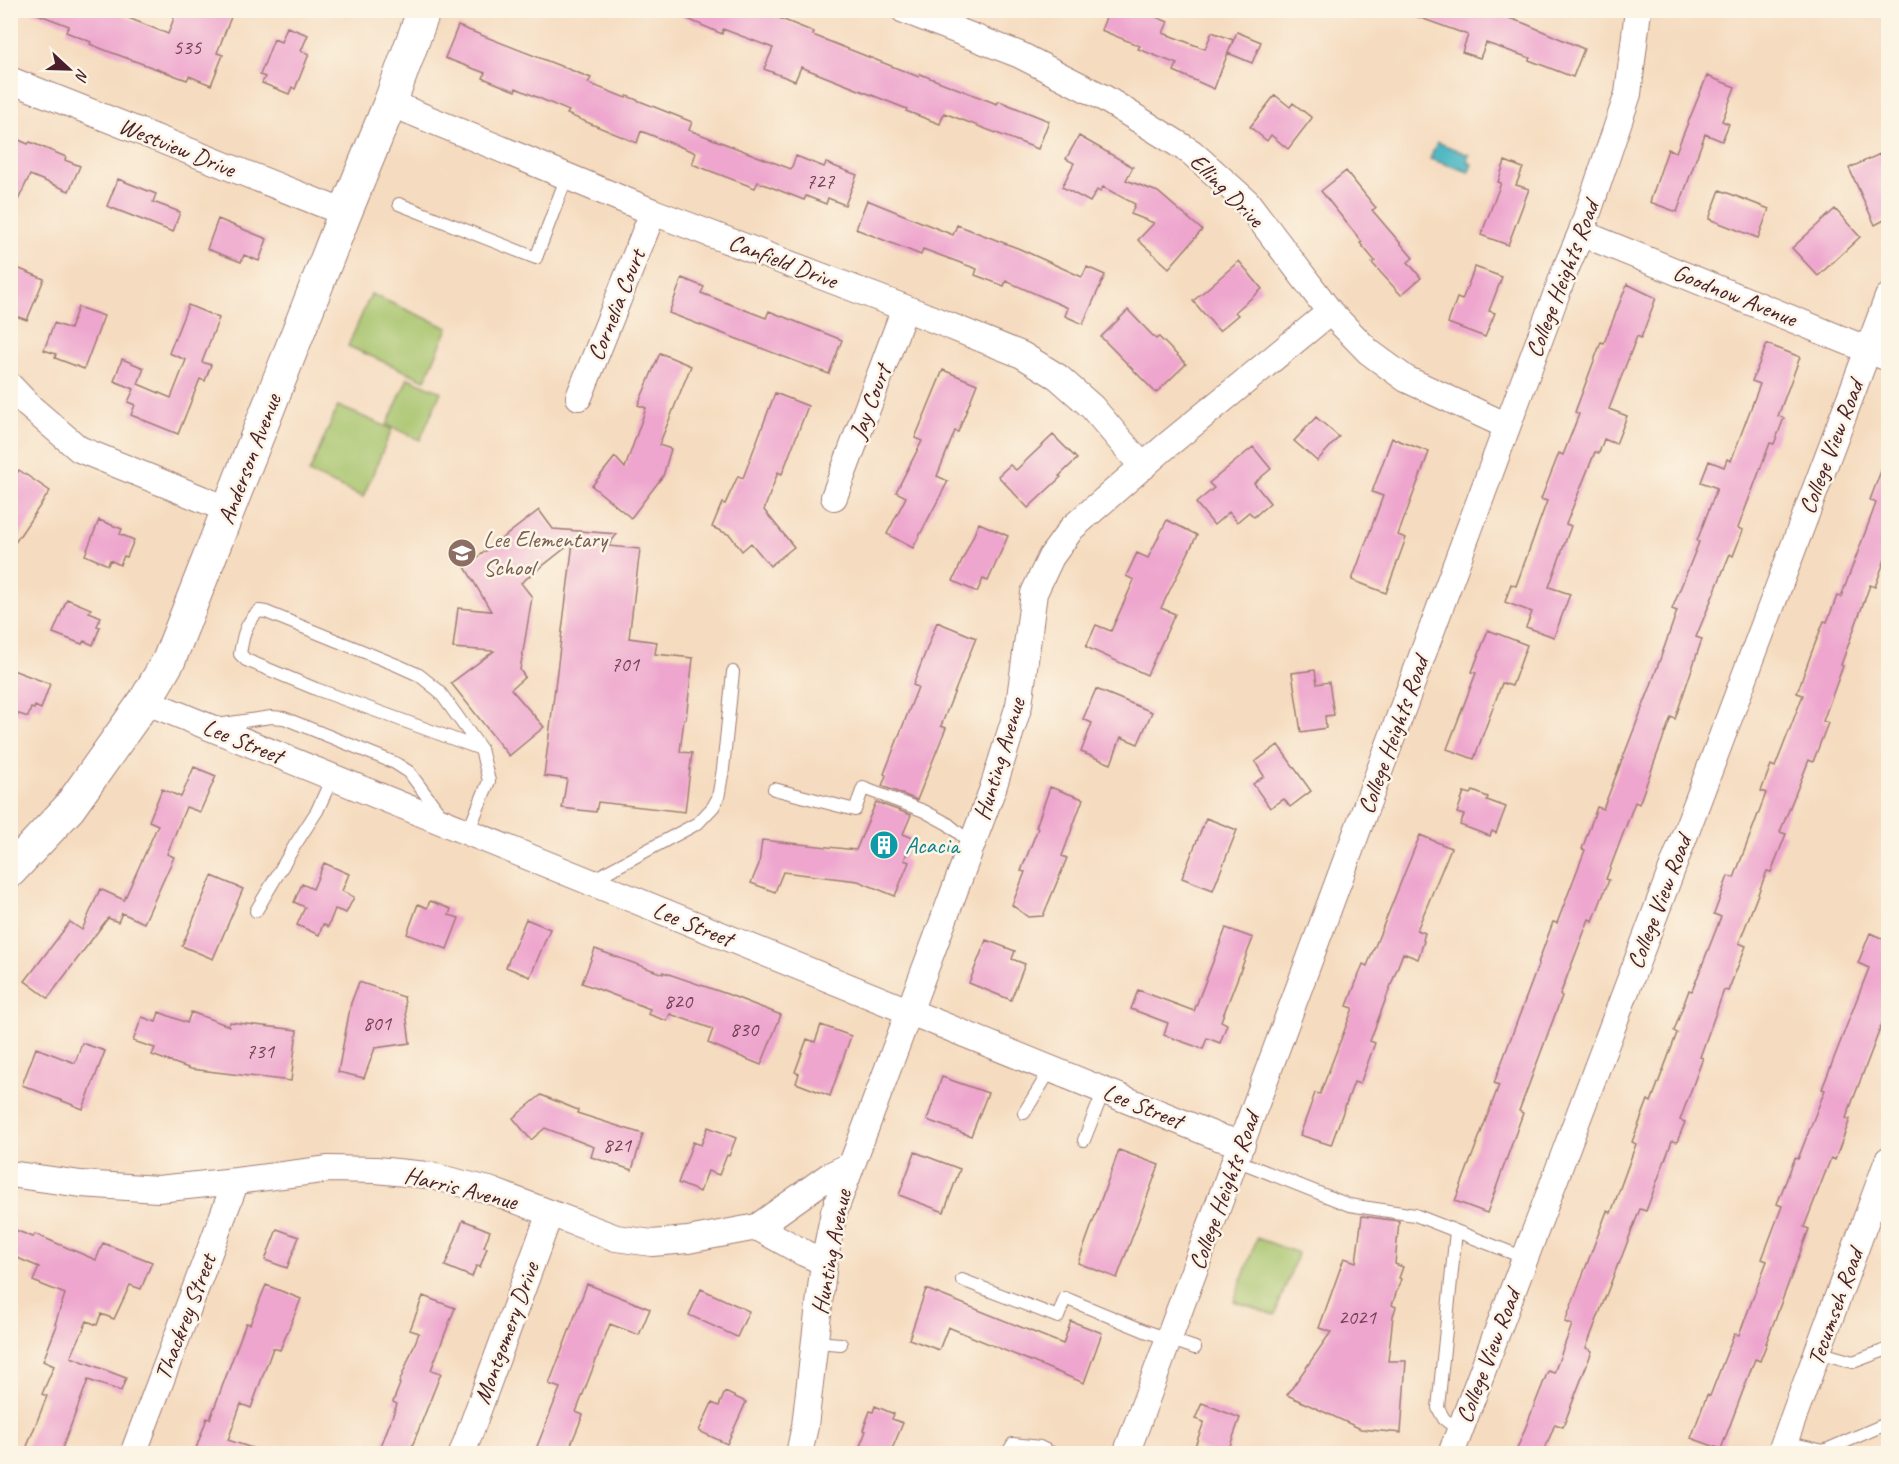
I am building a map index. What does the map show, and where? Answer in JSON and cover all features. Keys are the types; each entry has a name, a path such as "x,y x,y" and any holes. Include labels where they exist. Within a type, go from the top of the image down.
{"main road":[{"name":"Anderson Avenue","path":"10,871 69,808 145,701 169,660 390,103 424,10"}],"street":[{"name":"Elling Drive","path":"904,10 1020,55 1104,98 1191,152 1247,202 1330,312 1369,352 1406,379 1507,426"},
{"name":"College Heights Road","path":"1126,1454 1507,426 1581,233 1628,94 1638,10"},
{"name":"Westview Drive","path":"10,80 345,213"},
{"name":"Canfield Drive","path":"390,103 653,212 1022,355 1058,377 1092,407 1143,467"},
{"name":"Cornelia Court","path":"579,397 653,212"},
{"name":"Goodnow Avenue","path":"1581,233 1878,354"},
{"name":"College View Road","path":"1455,1442 1878,354 1888,297"},
{"name":"Jay Court","path":"834,497 905,308"},
{"name":"Hunting Avenue","path":"799,1454 805,1426 824,1262 834,1212 993,788 1019,705 1034,593 1051,557 1072,528 1330,312"},
{"path":"10,386 29,406 79,449 229,510"},
{"name":"Lee Street","path":"145,701 1104,1090 1239,1152"},
{"name":"Tecumseh Road","path":"1783,1448 1888,1160"},
{"name":"Harris Avenue","path":"10,1174 81,1184 158,1189 329,1169 376,1170 428,1175 489,1190 616,1238 652,1243 688,1240 757,1227 829,1176 851,1165"},
{"name":"Thackrey Street","path":"133,1454 236,1181"},
{"name":"Montgomery Drive","path":"462,1454 550,1213"},
{"path":"757,1227 824,1262"}],"lane":[{"path":"399,204 536,258 567,176"},
{"path":"207,727 271,717 284,718 395,763 409,772 458,828 489,781 481,749 439,691 419,675 259,611 250,619 244,630 240,654 246,660 316,689 481,749"},
{"path":"589,882 698,824 713,807 718,798 723,769 733,672"},
{"path":"256,911 317,811 332,778"},
{"path":"774,789 855,810 863,788 924,811 948,824 972,844"},
{"path":"1024,1113 1051,1069"},
{"path":"1084,1140 1104,1090"},
{"path":"1239,1152 1349,1205 1415,1215 1525,1258"},
{"path":"1455,1442 1437,1408 1456,1231"},
{"path":"962,1280 1058,1317 1065,1298 1195,1348"},
{"path":"815,1342 841,1344"},
{"path":"1818,1352 1853,1362 1888,1349"},
{"path":"1783,1448 1824,1451 1888,1423"},
{"path":"1007,1454 1013,1444 1040,1447 1054,1454"}],"green space":[{"path":"371,294 448,328 425,380 348,346"},
{"path":"408,378 441,392 420,440 387,425"},
{"path":"338,406 392,429 363,497 309,473"},
{"path":"1257,1238 1298,1253 1275,1315 1234,1301"}],"water":[{"path":"1437,142 1469,155 1467,162 1472,164 1469,172 1430,159"}],"building":[{"path":"32,10 109,10 168,34 177,10 213,10 231,17 217,53 223,55 211,85 189,76 187,80 90,44 91,42 66,32 69,26 32,12"},
{"path":"667,10 759,10 814,32 813,35 919,77 920,74 997,104 999,101 1049,121 1038,149 944,113 940,124 801,67 795,81 764,69 773,48 723,29 722,34"},
{"path":"1109,10 1140,10 1168,22 1163,33 1205,49 1212,32 1233,40 1214,89 1174,71 1177,64 1138,49 1140,46 1101,30"},
{"path":"1408,10 1486,10 1584,49 1573,77 1529,60 1530,58 1486,43 1480,58 1462,52 1468,35 1407,13"},
{"path":"458,26 591,78 588,83 692,122 689,130 791,169 796,156 824,167 826,163 857,175 845,205 828,198 826,204 806,196 804,200 758,182 755,188 692,164 696,153 641,131 637,143 567,114 569,111 516,88 515,91 483,78 485,73 445,58"},
{"path":"287,27 308,35 301,51 309,54 295,89 292,87 289,94 262,83 265,77 260,75 274,39 281,42"},
{"path":"1237,32 1261,42 1252,63 1228,53"},
{"path":"1707,76 1735,87 1722,121 1729,124 1722,141 1705,134 1677,212 1650,202 1668,149 1676,152"},
{"path":"1275,95 1290,107 1293,103 1312,118 1288,149 1271,135 1267,141 1250,127"},
{"path":"10,136 66,157 65,160 80,166 69,191 30,175 10,217"},
{"path":"1079,136 1133,167 1126,180 1158,192 1202,230 1169,268 1138,240 1154,223 1131,214 1135,204 1103,187 1100,192 1097,190 1090,202 1062,187 1074,163 1066,159"},
{"path":"1880,154 1888,172 1888,218 1875,225 1849,168"},
{"path":"1505,161 1523,168 1516,185 1529,189 1508,245 1481,235 1501,183 1498,182"},
{"path":"1346,171 1376,208 1372,210 1413,258 1408,262 1421,278 1401,295 1372,263 1375,261 1360,243 1362,242 1321,191"},
{"path":"118,179 156,194 153,202 180,212 173,232 107,206"},
{"path":"1720,190 1769,209 1758,238 1709,219"},
{"path":"867,200 953,235 957,225 1020,249 1082,277 1087,267 1105,275 1083,324 1065,316 1068,308 1006,281 1004,286 975,275 977,269 923,249 921,255 856,229"},
{"path":"1835,209 1860,237 1818,276 1792,248"},
{"path":"218,219 267,239 259,261 244,255 241,262 207,249"},
{"path":"1239,261 1262,289 1235,312 1238,315 1219,331 1193,301"},
{"path":"10,265 44,279 27,320 10,314"},
{"path":"1475,267 1502,277 1489,311 1495,313 1485,337 1448,323 1457,298 1462,300"},
{"path":"682,278 704,287 701,293 766,318 769,311 842,340 829,374 669,313"},
{"path":"1627,284 1656,298 1641,338 1637,336 1609,409 1627,416 1616,444 1604,439 1599,453 1595,452 1566,524 1571,526 1549,587 1570,594 1554,637 1526,627 1532,612 1505,602 1511,584 1516,586 1547,501 1541,499 1559,453 1563,455 1579,414 1575,412 1601,342 1604,343"},
{"path":"188,305 219,318 202,362 211,365 205,381 200,379 178,434 131,415 135,405 128,402 134,389 114,381 122,359 144,368 138,384 171,398 186,360 169,353"},
{"path":"78,307 104,316 84,369 55,358 56,354 44,350 54,323 70,329"},
{"path":"1128,310 1156,339 1159,337 1186,364 1156,393 1101,337"},
{"path":"1767,344 1800,357 1778,416 1784,418 1774,444 1770,443 1738,528 1743,530 1733,556 1730,554 1696,637 1702,639 1675,719 1671,717 1639,804 1635,802 1606,879 1609,880 1593,921 1589,919 1560,995 1562,996 1519,1111 1523,1113 1487,1213 1455,1201 1499,1085 1494,1083 1553,922 1557,923 1585,850 1582,849 1597,807 1603,809 1677,611 1672,609 1699,542 1697,541 1717,488 1701,482 1709,461 1724,467 1727,459 1731,461 1760,384 1752,381"},
{"path":"660,353 691,366 659,445 671,449 663,476 631,518 592,486 615,457 625,468 646,408 638,405"},
{"path":"943,370 977,384 937,476 948,481 913,548 887,534 906,497 896,492 922,441 915,438"},
{"path":"775,393 808,406 782,474 778,472 764,510 794,547 770,566 751,543 742,551 730,535 712,527 722,503 725,504 738,476 743,478"},
{"path":"1316,417 1339,437 1317,461 1294,441"},
{"path":"1053,435 1077,459 1028,508 998,476 1010,465 1016,470"},
{"path":"1392,438 1429,452 1398,535 1406,538 1386,593 1352,580 1383,496 1372,492"},
{"path":"1253,447 1271,469 1254,483 1270,503 1254,517 1249,512 1237,522 1229,512 1214,525 1196,503 1214,488 1209,483"},
{"path":"1887,455 1888,551 1875,587 1870,585 1841,665 1843,666 1823,721 1828,723 1813,762 1809,760 1780,832 1786,834 1771,872 1767,871 1739,943 1746,946 1728,991 1724,990 1700,1057 1703,1058 1680,1120 1685,1122 1677,1142 1672,1141 1646,1211 1640,1209 1618,1264 1586,1348 1592,1351 1563,1427 1555,1424 1543,1454 1515,1454 1548,1371 1554,1373 1572,1325 1565,1322 1607,1211 1611,1213 1636,1144 1632,1142 1648,1100 1651,1102 1677,1033 1674,1031 1689,990 1692,991 1721,917 1714,914 1728,876 1734,878 1766,793 1761,791 1771,765 1775,767 1803,695 1797,693 1811,654 1837,596 1841,597 1869,522 1876,503 1870,500"},
{"path":"19,470 50,491 10,550 10,483"},
{"path":"539,510 553,529 617,534 608,546 640,549 629,638 657,642 655,654 693,658 680,752 692,753 685,812 598,802 596,812 562,808 567,779 544,776 573,542 521,583 532,597 520,670 525,677 511,689 544,727 509,756 451,683 494,651 453,648 458,608 491,611 465,567"},
{"path":"99,520 122,529 120,534 134,540 127,557 124,556 120,565 110,560 108,565 85,555"},
{"path":"1167,520 1197,535 1161,608 1175,614 1147,675 1086,647 1096,625 1111,631 1134,580 1126,576 1137,553 1148,558"},
{"path":"979,523 1008,536 988,581 983,579 977,592 953,581"},
{"path":"67,599 91,609 89,612 101,617 93,645 84,641 82,644 53,633"},
{"path":"937,622 976,638 941,726 946,728 917,800 882,786 886,775 884,774 918,687 913,685"},
{"path":"1488,630 1527,645 1512,686 1502,683 1474,759 1447,749 1476,673 1472,672"},
{"path":"10,669 50,684 41,709 35,706 34,709 31,708 28,717 10,711"},
{"path":"1315,670 1317,684 1329,682 1334,715 1325,716 1326,728 1301,732 1292,673"},
{"path":"1096,689 1152,712 1138,744 1121,737 1111,764 1081,752 1092,723 1083,719"},
{"path":"1278,745 1311,791 1290,807 1284,799 1270,808 1253,784 1264,776 1255,762"},
{"path":"194,767 216,776 200,812 186,807 167,854 174,857 144,923 122,913 118,922 108,918 48,998 25,981 70,922 82,930 100,889 124,900 158,825 149,821 162,789 181,797"},
{"path":"1050,787 1083,799 1062,856 1067,858 1043,916 1028,917 1012,905 1025,872 1021,871 1038,828 1036,827"},
{"path":"1473,791 1488,797 1487,800 1506,807 1496,833 1492,831 1490,836 1460,825 1464,815 1457,813 1464,792 1471,794"},
{"name":"Acacia","path":"876,802 911,815 903,834 913,838 904,860 909,862 895,896 858,881 783,872 775,892 751,883 759,864 762,840 856,850"},
{"path":"1206,818 1237,830 1213,890 1182,878"},
{"path":"1420,835 1451,848 1417,930 1425,933 1418,959 1403,953 1370,1041 1375,1043 1360,1084 1354,1082 1331,1145 1300,1135 1315,1093 1320,1094 1353,1008 1347,1006 1363,964 1367,966"},
{"path":"324,863 349,874 342,891 354,897 346,913 335,909 328,927 323,924 319,935 297,925 305,907 294,902 302,884 313,889"},
{"path":"212,876 243,889 213,959 182,946"},
{"path":"430,901 451,909 449,915 459,918 447,949 407,934 418,904 427,908"},
{"path":"526,919 550,929 530,977 506,967"},
{"path":"1226,928 1253,938 1221,1021 1227,1024 1220,1043 1207,1038 1203,1049 1164,1035 1168,1023 1131,1009 1138,990 1194,1011"},
{"path":"1870,933 1888,941 1888,1008 1846,1118 1850,1119 1835,1160 1831,1158 1804,1227 1809,1229 1767,1343 1760,1361 1755,1359 1721,1449 1691,1438 1734,1334 1739,1335 1767,1261 1762,1259 1782,1206 1777,1204 1795,1158 1798,1159 1825,1090 1822,1089 1869,968 1858,963"},
{"path":"986,940 1015,951 1012,959 1025,964 1011,1000 969,983"},
{"path":"595,949 781,1015 761,1065 708,1043 713,1029 670,1014 667,1021 648,1014 650,1009 582,983"},
{"path":"359,982 404,997 410,1043 375,1048 364,1078 338,1072 351,1003"},
{"path":"159,1012 187,1023 191,1012 229,1026 230,1022 297,1030 291,1081 191,1069 152,1055 155,1048 133,1041 142,1017 156,1022"},
{"path":"821,1025 851,1036 830,1096 796,1083 799,1074 795,1072 807,1039 815,1042"},
{"path":"82,1043 105,1051 83,1109 22,1085 36,1048 75,1063"},
{"path":"942,1077 988,1093 971,1136 927,1120"},
{"path":"541,1095 578,1110 577,1113 643,1134 632,1170 591,1157 594,1147 545,1128 531,1140 513,1118"},
{"path":"708,1127 736,1138 719,1175 708,1171 700,1192 678,1183 693,1142 701,1145"},
{"path":"1119,1150 1159,1165 1117,1278 1078,1263"},
{"path":"915,1152 960,1169 944,1212 899,1195"},
{"path":"1362,1216 1399,1221 1395,1264 1403,1267 1392,1305 1396,1307 1388,1361 1406,1361 1401,1433 1361,1429 1287,1395 1331,1332 1319,1328 1344,1258 1356,1262"},
{"path":"463,1220 490,1231 480,1267 476,1266 472,1277 445,1266"},
{"path":"10,1228 33,1237 35,1234 96,1260 103,1243 152,1262 141,1289 130,1285 114,1319 101,1314 97,1325 87,1321 71,1357 126,1378 121,1391 88,1380 60,1454 24,1454 47,1396 42,1394 54,1366 43,1361 57,1325 55,1324 65,1294 33,1281 39,1267 10,1255"},
{"path":"277,1229 299,1237 287,1268 265,1260"},
{"path":"587,1284 650,1309 639,1335 610,1324 576,1412 583,1415 567,1454 534,1454 560,1388 549,1384"},
{"path":"266,1285 301,1299 280,1350 273,1348 251,1408 241,1404 228,1440 261,1451 260,1454 194,1454 207,1418 210,1419 246,1323 250,1324"},
{"path":"701,1289 749,1311 737,1337 689,1315"},
{"path":"926,1289 1063,1344 1071,1321 1102,1333 1084,1383 948,1327 939,1350 909,1339"},
{"path":"423,1296 455,1308 431,1370 441,1373 409,1454 378,1454 397,1404 393,1402 399,1383 419,1333 410,1330"},
{"path":"725,1392 746,1402 727,1444 699,1431 712,1403 719,1406"},
{"path":"1202,1403 1240,1418 1227,1454 1215,1454 1195,1446 1204,1422 1195,1419"},
{"path":"875,1406 894,1414 892,1419 903,1423 890,1454 857,1454 866,1431 863,1430 870,1411 873,1412"}],"place":[{"name":"Lee Elementary School","path":"462,553"},
{"name":"Acacia","path":"884,845"}]}
